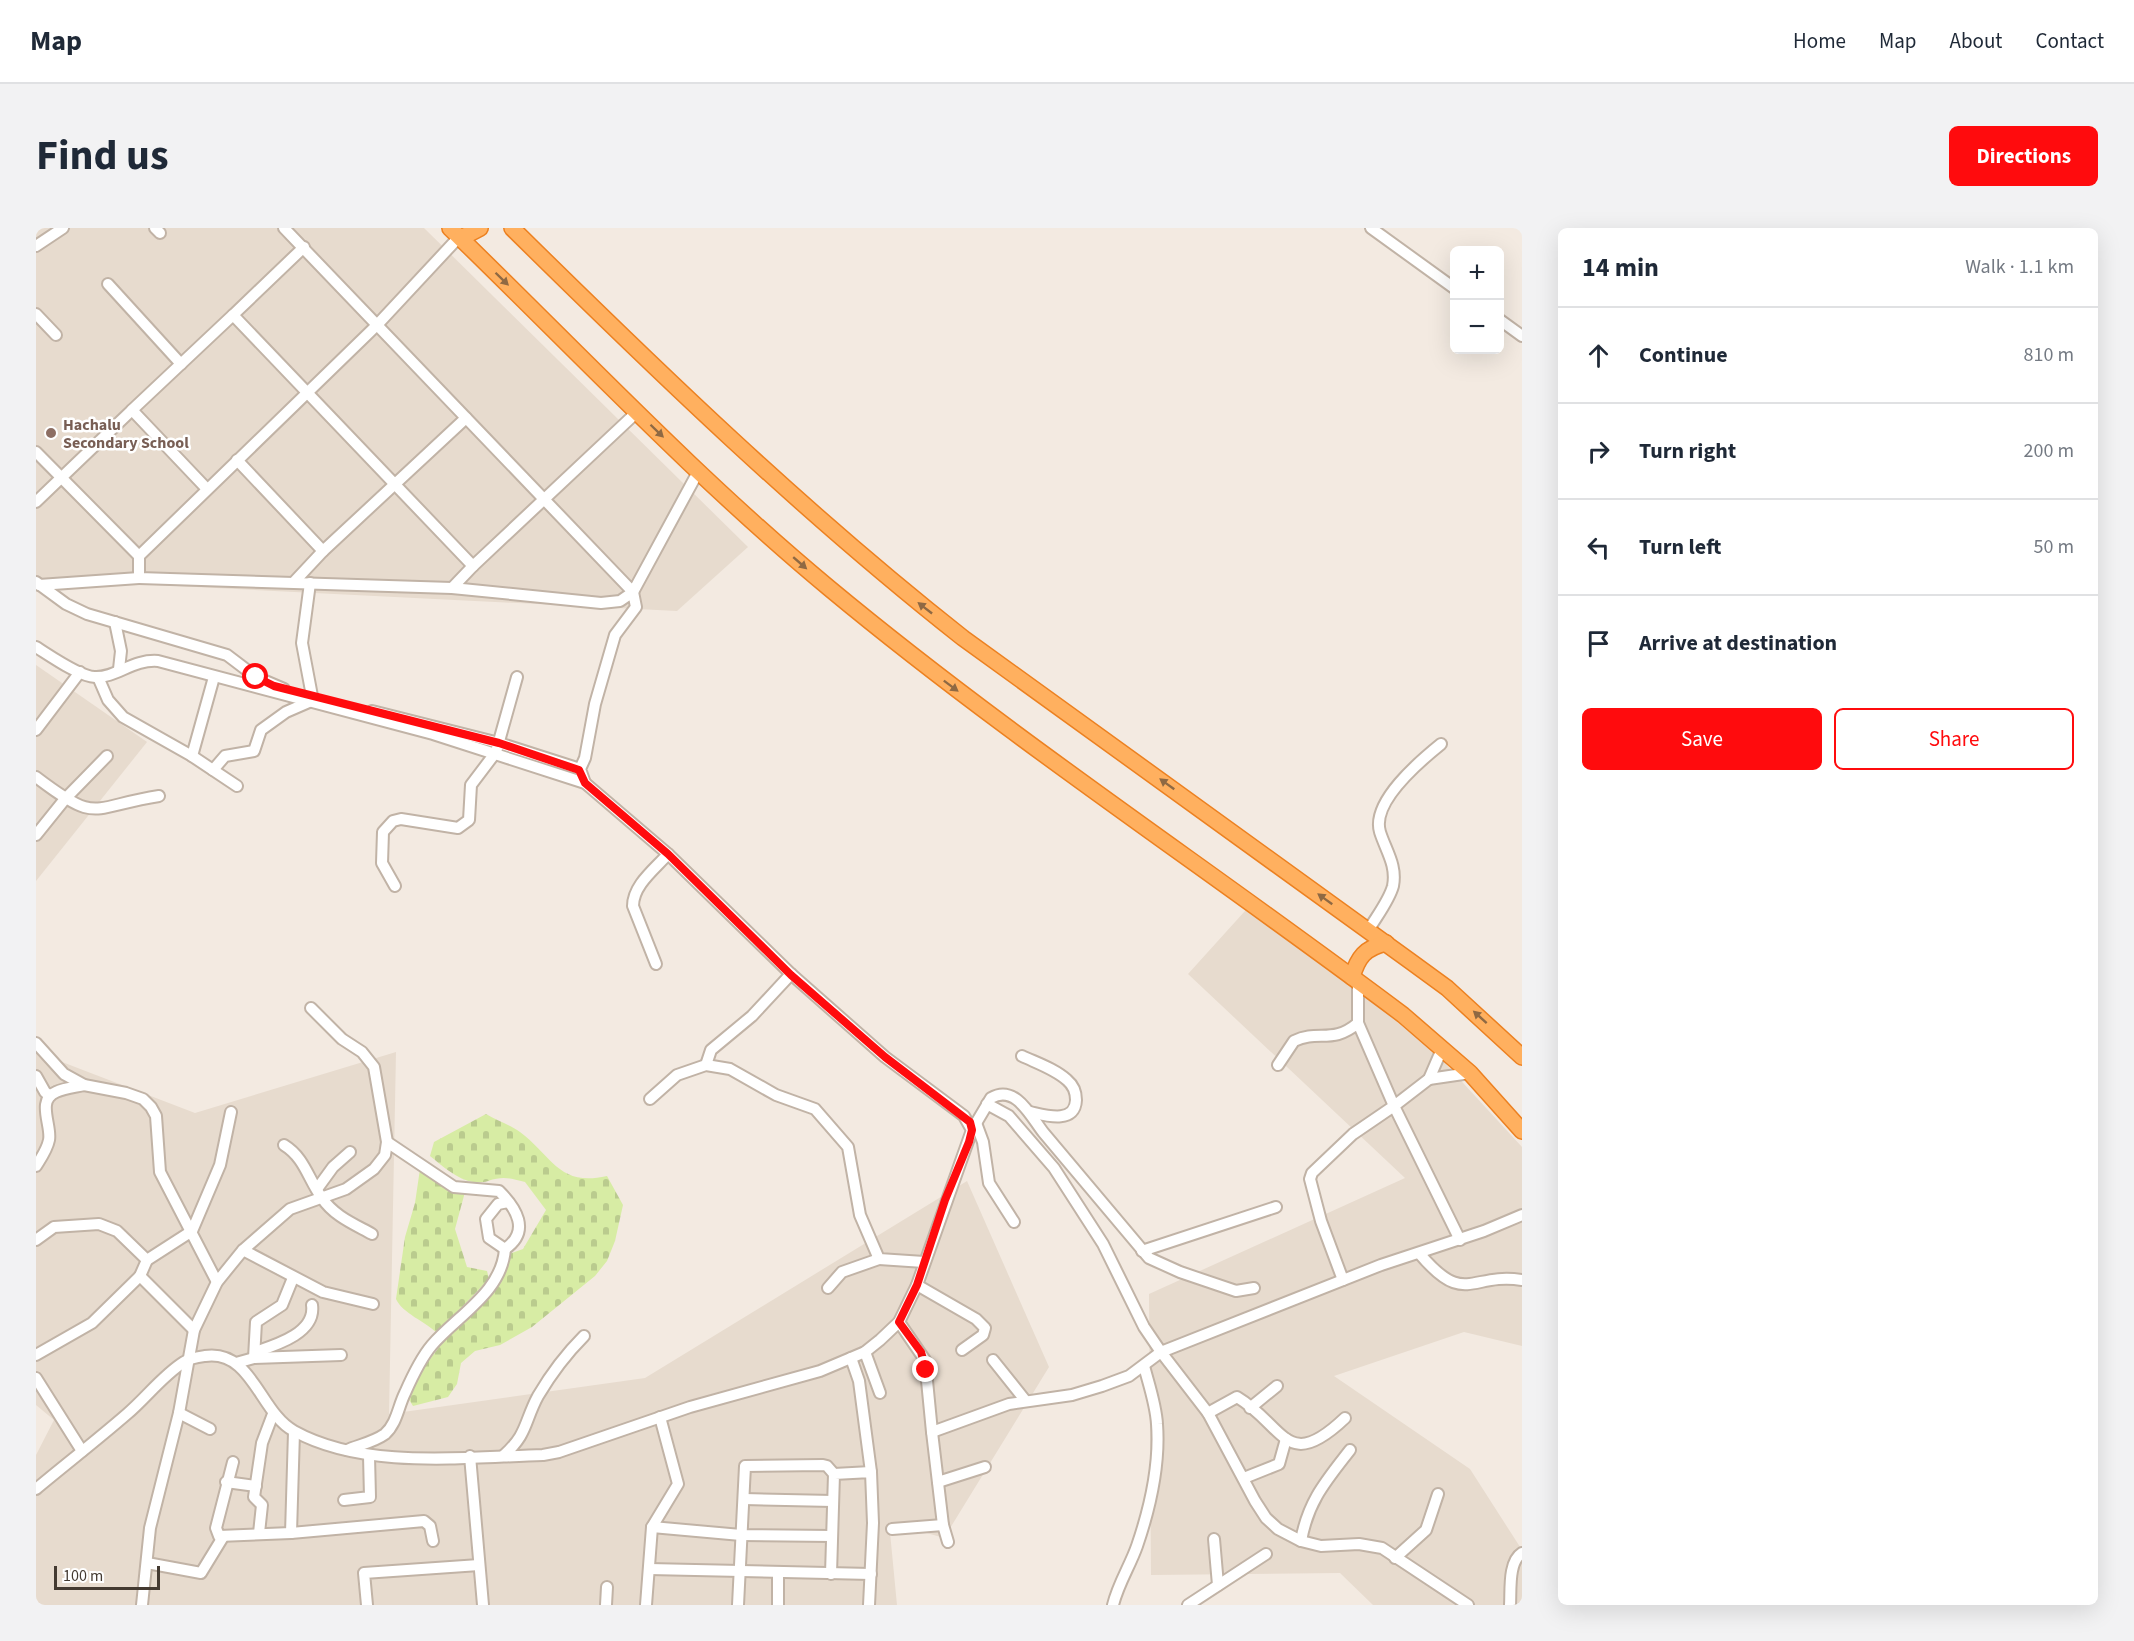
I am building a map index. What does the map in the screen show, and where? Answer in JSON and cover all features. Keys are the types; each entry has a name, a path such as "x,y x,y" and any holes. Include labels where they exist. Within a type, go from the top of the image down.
{"highway":[{"path":"456,234 480,228"},
{"path":"512,228 652,366 820,522 884,575 963,638 1447,988 1522,1058"},
{"path":"456,234 698,472 826,586 935,675 1355,979 1470,1073 1522,1131"},
{"path":"1337,966 1359,944 1367,930"},
{"path":"1355,979 1359,957 1374,946 1386,943"}],"street":[{"path":"36,246 63,228"},
{"path":"284,228 633,592 636,607 615,635 595,704 585,758 579,770"},
{"path":"1371,228 1450,284"},
{"path":"139,556 377,325 456,234"},
{"path":"36,502 304,247"},
{"path":"108,284 182,364"},
{"path":"36,314 56,335"},
{"path":"233,315 473,566"},
{"path":"1504,323 1522,336"},
{"path":"132,410 207,489"},
{"path":"452,588 637,412"},
{"path":"294,582 323,551 466,418"},
{"path":"36,452 139,556 139,578"},
{"path":"237,460 323,551"},
{"path":"37,583 139,578 294,582 452,588 601,603 620,601 633,592 698,472"},
{"path":"37,583 66,604 115,622 227,655 265,682 310,699"},
{"path":"310,583 302,643 310,699"},
{"path":"115,622 121,651 119,669"},
{"path":"36,646 80,672 98,677 150,660 310,699 579,770"},
{"path":"36,730 80,672"},
{"path":"98,677 108,700 123,717 192,756 237,786"},
{"path":"192,756 214,677"},
{"path":"395,886 382,863 381,841 387,826 393,821 411,819 451,828 464,826 471,814 473,778 498,748 517,677"},
{"path":"213,770 225,756 254,751 261,730 286,712 310,699"},
{"path":"1367,930 1393,886 1394,868 1378,824 1383,811 1402,780 1441,744"},
{"path":"498,748 585,783 668,854 791,975 885,1057 964,1116 974,1126 989,1183 1014,1222"},
{"path":"36,835 65,799 107,756"},
{"path":"579,770 585,783"},
{"path":"36,777 65,799 86,810 97,810 159,796"},
{"path":"656,964 633,906 633,896 636,889 668,854"},
{"path":"706,1065 711,1050 752,1016 791,975"},
{"path":"1355,979 1358,1023 1394,1106 1460,1240"},
{"path":"142,1605 152,1519 178,1413 194,1330 217,1282 243,1250 290,1209 319,1193 346,1189 374,1169 385,1155 387,1142 374,1067 362,1052 342,1039 311,1008"},
{"path":"1278,1065 1294,1041 1310,1036 1345,1034 1358,1023"},
{"path":"36,1043 64,1074 84,1085 126,1093 143,1100 151,1107 156,1116 160,1173 217,1282"},
{"path":"1343,1280 1321,1221 1310,1179 1353,1134 1429,1079 1442,1049"},
{"path":"1022,1056 1060,1074 1073,1086 1076,1095 1076,1104 1072,1112 1064,1116 1030,1112"},
{"path":"650,1099 677,1075 706,1065 730,1069 776,1095 815,1109 841,1136 851,1157 860,1215 879,1258"},
{"path":"1429,1079 1470,1073"},
{"path":"36,1076 45,1092 50,1096"},
{"path":"36,1166 49,1142 50,1133 45,1111 50,1096 57,1091 84,1085"},
{"path":"36,1489 189,1359 215,1355 236,1363 253,1382 273,1414 294,1432 369,1456 401,1458 503,1456 559,1452 660,1417 820,1371 865,1352 899,1322 917,1285 974,1126 991,1098 1004,1094 1014,1096 1030,1112 1042,1131 1142,1251 1154,1261 1236,1291 1254,1288"},
{"path":"987,1104 1009,1116 1054,1168 1103,1244 1144,1327 1209,1413 1266,1518 1301,1541 1321,1546 1371,1544 1447,1589 1468,1605"},
{"path":"36,1354 92,1323 140,1276 147,1260 192,1231 220,1165 231,1112"},
{"path":"346,1450 374,1440 392,1425 404,1394 431,1347 495,1280 504,1259 505,1249 518,1236 520,1226 514,1208 499,1191 454,1187 387,1142"},
{"path":"284,1144 300,1157 319,1193 338,1215 372,1234"},
{"path":"319,1193 333,1167 350,1152"},
{"path":"505,1249 489,1238 486,1219 498,1204 508,1202"},
{"path":"1142,1251 1276,1207"},
{"path":"932,1432 1025,1400 1060,1397 1102,1386 1129,1376 1161,1352 1343,1280 1460,1240 1522,1215"},
{"path":"36,1240 54,1227 99,1224 117,1231 147,1260"},
{"path":"243,1250 293,1278 333,1296 373,1304"},
{"path":"1419,1253 1437,1274 1463,1285 1512,1279 1522,1280"},
{"path":"828,1288 842,1272 879,1258 924,1262"},
{"path":"140,1276 194,1330"},
{"path":"255,1355 256,1322 282,1305 293,1278"},
{"path":"917,1285 976,1318 985,1328 983,1335 962,1350"},
{"path":"236,1363 280,1344 309,1323 313,1314 312,1305"},
{"path":"899,1322 925,1360 943,1525 948,1542"},
{"path":"503,1456 523,1436 537,1398 567,1353 584,1336"},
{"path":"865,1352 880,1393"},
{"path":"255,1355 342,1355"},
{"path":"851,1358 859,1381 871,1472 873,1523 869,1605"},
{"path":"993,1360 1025,1400"},
{"path":"1113,1605 1145,1522 1153,1479 1157,1425 1144,1366"},
{"path":"36,1378 82,1451"},
{"path":"1250,1408 1277,1386"},
{"path":"1209,1413 1237,1397 1286,1439 1296,1444 1312,1444 1329,1433 1345,1418"},
{"path":"178,1413 210,1429"},
{"path":"259,1533 262,1505 255,1499 256,1486 262,1443 273,1414"},
{"path":"646,1605 652,1527 678,1484 660,1417"},
{"path":"291,1533 294,1432"},
{"path":"1244,1478 1280,1464 1286,1439"},
{"path":"1301,1541 1305,1516 1311,1503 1350,1450"},
{"path":"344,1500 370,1497 369,1456"},
{"path":"470,1456 483,1605"},
{"path":"233,1462 216,1528 219,1536 291,1533 424,1521 430,1526 433,1541"},
{"path":"738,1605 744,1498 743,1470 748,1465 828,1466 834,1474 831,1574"},
{"path":"938,1482 985,1467"},
{"path":"834,1474 871,1472"},
{"path":"226,1482 256,1486"},
{"path":"1395,1558 1426,1530 1438,1494"},
{"path":"744,1498 832,1502"},
{"path":"892,1529 943,1525"},
{"path":"652,1527 741,1535 832,1536"},
{"path":"147,1563 201,1573 223,1537"},
{"path":"1214,1539 1218,1585"},
{"path":"1510,1605 1513,1568 1517,1556 1522,1553"},
{"path":"1188,1605 1266,1554"},
{"path":"368,1605 364,1574 479,1565"},
{"path":"649,1569 778,1574 871,1574"},
{"path":"778,1574 778,1605"},
{"path":"606,1605 607,1587"}],"shaded area":[{"path":"36,228 424,228 748,547 677,611 36,579"},
{"path":"36,665 147,742 36,881"},
{"path":"1254,901 1441,1059 1522,1147 1522,1346 1464,1332 1334,1376 1470,1469 1522,1550 1522,1605 1373,1605 1340,1573 1151,1575 1149,1294 1405,1178 1188,974"},
{"path":"36,1052 195,1113 396,1052 389,1414 645,1378 967,1181 1049,1367 944,1538 889,1522 897,1605 36,1605 36,1455 54,1420 36,1405"}],"green space":[{"path":"486,1114 520,1132 567,1174 591,1178 607,1176 623,1205 615,1241 607,1261 595,1276 532,1327 500,1345 475,1351 461,1363 457,1384 448,1397 413,1406 408,1398 421,1371 446,1338 493,1292 509,1261 509,1254 523,1249 546,1210 525,1182 502,1178 472,1182 456,1176 430,1156 434,1142"},
{"path":"420,1169 465,1192 455,1229 467,1267 487,1271 489,1279 437,1333 403,1309 396,1299 405,1237 415,1203"}],"place":[{"name":"Hachalu Secondary School","path":"51,433"}],"route":[{"path":"256,677 274,686 499,743 579,770 585,783 668,854 791,975 885,1057 970,1122 972,1130 969,1142 945,1200 917,1285 899,1322 921,1352 926,1370"}]}
